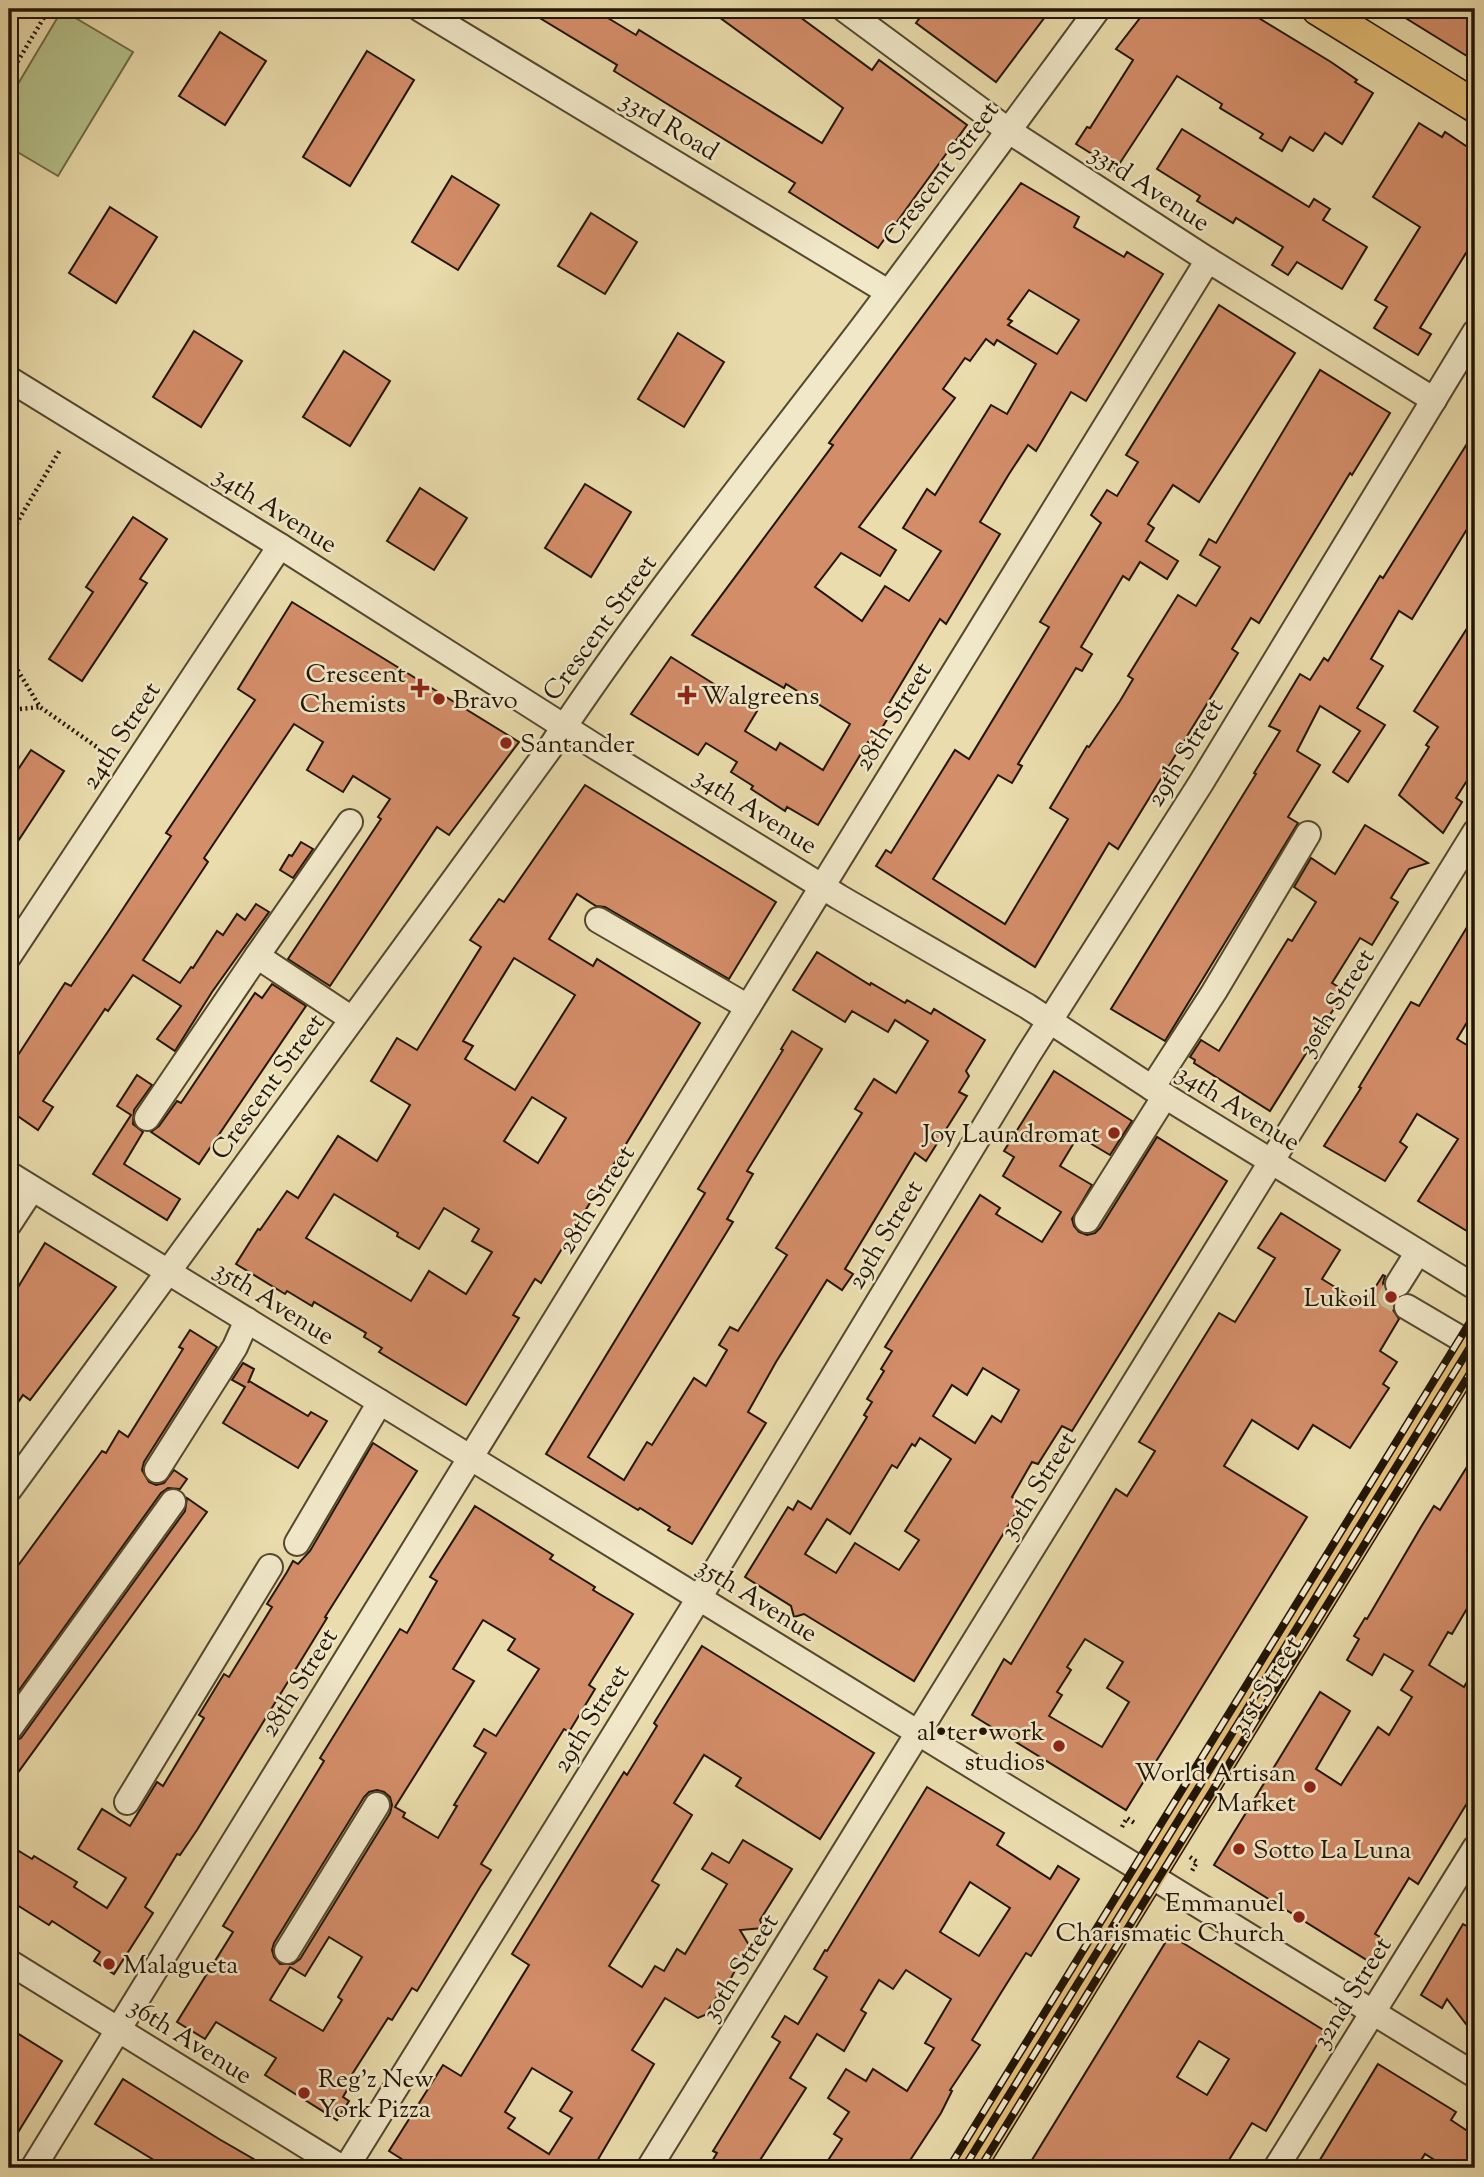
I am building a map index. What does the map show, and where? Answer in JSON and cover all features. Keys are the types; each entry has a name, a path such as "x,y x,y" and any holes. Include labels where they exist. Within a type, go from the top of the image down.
{"main road":[{"path":"1318,9 1475,106"},
{"name":"31st Street","path":"968,2168 1475,1346"}],"street":[{"name":"33rd Road","path":"420,9 888,292"},
{"name":"33rd Avenue","path":"844,9 1009,131 1208,261 1434,400"},
{"name":"Crescent Street","path":"9,1490 565,726 653,600 888,292 1098,9"},
{"name":"28th Street","path":"33,2168 1208,261"},
{"name":"29th Street","path":"344,2168 699,1598 1049,1020 1201,783 1475,332"},
{"name":"34th Avenue","path":"9,379 822,886 1049,1020 1158,1092 1475,1287"},
{"name":"24th Street","path":"9,956 280,546"},
{"path":"147,1118 350,822"},
{"name":"30th Street","path":"649,2168 1475,832"},
{"path":"1087,1220 1221,981 1308,834"},
{"path":"598,920 748,1007"},
{"path":"257,956 352,1019"},
{"name":"35th Avenue","path":"9,1174 1475,2074"},
{"path":"9,1224 32,1189"},
{"path":"1418,1252 1402,1295 1475,1346"},
{"path":"158,1470 235,1347 247,1320"},
{"path":"297,1543 380,1402"},
{"path":"9,1729 173,1502"},
{"path":"127,1802 270,1567"},
{"path":"288,1951 377,1805"},
{"name":"32nd Street","path":"1276,2168 1475,1848"},
{"name":"36th Avenue","path":"9,1962 344,2168"}],"path":[{"path":"9,76 49,9"},
{"path":"9,545 18,521 60,450"},
{"path":"9,656 40,707 104,752"},
{"path":"9,710 40,707"},
{"path":"1122,1827 1127,1818 1136,1824"},
{"path":"1189,1857 1197,1862 1192,1871"}],"green space":[{"path":"62,10 133,52 58,176 9,147 9,99"}],"building":[{"path":"525,9 593,9 636,35 639,30 822,143 843,108 708,9 789,9 872,70 879,60 967,125 878,248 789,192 795,183 614,71 617,65"},
{"path":"926,9 1051,9 996,82 916,23"},
{"path":"1147,9 1244,9 1331,62 1373,93 1342,144 1325,133 1313,151 1290,137 1282,151 1260,138 1263,134 1220,108 1222,104 1177,76 1116,169 1076,144 1087,127 1090,128 1133,60 1116,49"},
{"path":"1391,9 1475,9 1475,61"},
{"path":"220,32 266,61 225,125 179,96"},
{"path":"367,51 414,80 350,186 303,157"},
{"path":"1419,123 1442,137 1445,132 1475,152 1475,259 1466,253 1420,328 1431,334 1418,355 1374,328 1387,307 1375,300 1420,227 1373,197"},
{"path":"1182,129 1309,207 1314,199 1330,209 1323,220 1367,247 1342,289 1297,262 1288,275 1272,265 1283,247 1236,218 1233,223 1197,201 1200,196 1157,169"},
{"path":"452,176 499,205 458,270 412,242"},
{"path":"1021,183 1079,217 1074,227 1124,257 1127,252 1163,274 1086,401 1071,392 1036,451 1028,445 1009,474 980,522 1000,534 946,624 940,619 887,707 893,710 872,744 868,742 818,825 787,807 785,811 751,789 753,786 731,772 737,762 706,743 698,755 631,714 671,657 757,711 745,731 776,750 780,743 823,770 850,724 786,684 784,688 692,635 833,445 829,443","holes":["1029,290 1079,320 1057,354 1008,325 1012,321 1008,319","986,339 994,345 997,340 1036,364 1007,414 991,405 935,495 927,489 903,528 941,551 909,601 885,586 862,621 815,587 841,553 880,576 896,550 859,527 955,398 943,389 965,358 970,361"]},
{"path":"110,207 157,237 116,303 69,273"},
{"path":"591,213 637,242 605,294 558,266"},
{"path":"1219,305 1295,353 1199,502 1173,485 1148,524 1154,528 1146,541 1178,561 1167,579 1140,562 1129,580 1123,576 1081,647 1092,654 1082,671 1076,668 1018,764 1022,766 1012,783 998,775 933,879 1005,924 1068,819 1050,808 1087,746 1089,747 1120,701 1133,679 1128,676 1178,595 1196,606 1220,567 1200,555 1209,539 1216,543 1320,370 1390,413 1352,475 1350,473 1259,623 1251,618 1232,649 1238,653 1118,849 1109,843 1035,967 876,866 886,850 891,853 955,750 969,759 1049,627 1040,622 1101,523 1091,515 1107,490 1117,496 1138,462 1126,455"},
{"path":"194,331 242,361 201,427 153,397"},
{"path":"678,333 724,362 684,427 638,399"},
{"path":"344,351 390,381 350,446 303,417"},
{"path":"1475,431 1475,516 1412,619 1399,611 1371,659 1383,666 1357,708 1385,725 1348,782 1333,772 1360,731 1320,706 1297,751 1320,765 1288,817 1298,823 1165,1041 1111,1009 1256,774 1254,773 1280,731 1269,726 1300,674 1310,680 1324,658 1328,661"},
{"path":"585,484 631,512 591,577 545,548"},
{"path":"420,488 467,518 434,570 387,541"},
{"path":"133,517 167,539 140,579 147,583 82,681 49,659 93,592 86,587"},
{"path":"292,602 519,742 449,835 437,827 330,986 288,959 381,819 378,817 390,799 353,776 343,792 307,770 323,742 294,724 204,858 208,862 143,960 180,983 217,931 223,935 237,914 245,920 256,904 269,912 212,992 175,1051 157,1039 181,1006 133,975 108,1011 105,1009 43,1101 53,1107 38,1130 9,1110 9,1069 65,983 71,986 109,930 171,836 166,833 255,700 238,689"},
{"path":"1475,616 1475,768 1456,798 1462,802 1443,833 1399,795 1429,747 1426,745 1438,727 1414,711"},
{"path":"31,750 64,771 9,855 9,783"},
{"path":"585,785 776,902 729,979 605,907 596,906 577,894 549,939 593,966 597,959 700,1023 541,1283 535,1279 513,1315 519,1318 466,1405 379,1352 382,1348 364,1337 366,1333 314,1302 312,1306 287,1291 285,1294 236,1264 287,1191 298,1198 338,1136 377,1161 410,1105 371,1081 397,1038 417,1050 481,947 470,940 499,899 504,902","holes":["514,958 575,995 515,1090 465,1059 473,1046 463,1041","532,1097 566,1118 538,1163 504,1141","334,1194 419,1249 444,1208 479,1229 472,1241 492,1252 466,1294 429,1271 411,1301 306,1238"]},
{"path":"1365,825 1428,863 1409,869 1391,898 1398,902 1372,945 1360,938 1332,983 1345,991 1270,1111 1194,1063 1195,1060 1190,1057 1201,1040 1219,1051 1288,939 1292,941 1316,902 1294,887 1311,858 1335,874"},
{"path":"301,842 313,849 293,878 280,870"},
{"path":"1475,914 1475,1009 1457,1039 1475,1050 1475,1236 1418,1201 1458,1139 1417,1114 1400,1142 1407,1147 1385,1181 1324,1146 1411,1002 1419,1006"},
{"path":"817,952 870,985 871,983 905,1003 907,1000 931,1014 934,1009 985,1040 966,1071 969,1076 959,1092 967,1096 926,1161 915,1153 845,1269 853,1274 842,1290 827,1280 776,1362 748,1412 766,1423 692,1544 668,1530 670,1527 640,1508 638,1510 546,1454 705,1193 698,1189 792,1031 822,1049 747,1171 753,1174 727,1219 733,1222 588,1457 624,1480 647,1442 652,1445 694,1378 706,1386 727,1350 719,1345 730,1327 738,1331 787,1255 776,1248 862,1113 855,1109 874,1079 896,1093 928,1041 895,1020 888,1032 852,1011 845,1022 793,990"},
{"path":"272,984 306,1006 199,1164 151,1132 159,1126 177,1101 181,1103 255,993 262,998"},
{"path":"1054,1071 1132,1121 1110,1155 1078,1136 1060,1166 1092,1185 1072,1219 1079,1232 1087,1235 1100,1228 1157,1137 1227,1181 1072,1431 1062,1426 1038,1464 1032,1462 1012,1497 1022,1503 914,1681 804,1614 794,1617 791,1606 745,1577 788,1507 793,1510 798,1501 811,1509 867,1417 864,1415 872,1402 867,1399 884,1371 881,1369 892,1351 885,1347 980,1195 1000,1208 996,1214 1042,1242 1061,1212 1003,1176 1014,1157 1004,1151","holes":["983,1368 1019,1390 1001,1422 992,1416 975,1443 933,1416 952,1385 967,1395","920,1438 951,1459 905,1531 919,1540 899,1570 855,1543 836,1573 805,1554 827,1519 850,1534 892,1465 897,1468 912,1444 915,1446"]},
{"path":"137,1075 152,1085 134,1110 133,1124 143,1132 124,1164 180,1199 167,1220 93,1174 131,1115 117,1106"},
{"path":"1281,1213 1340,1250 1322,1279 1364,1305 1383,1275 1385,1276 1385,1290 1395,1298 1392,1308 1399,1319 1380,1351 1397,1362 1383,1384 1389,1388 1350,1448 1313,1425 1298,1449 1252,1420 1224,1466 1307,1517 1126,1810 972,1715 1004,1659 1011,1664 1116,1489 1127,1496 1155,1451 1139,1442 1219,1313 1235,1322 1275,1258 1258,1248","holes":["1085,1639 1123,1662 1107,1688 1129,1702 1102,1747 1049,1716 1062,1695 1057,1692 1071,1670 1067,1667"]},
{"path":"45,1243 116,1287 30,1400 23,1395 9,1416 9,1302"},
{"path":"190,1330 217,1347 144,1462 142,1470 149,1482 156,1485 164,1483 174,1470 187,1479 180,1489 168,1488 161,1493 9,1704 9,1578 102,1451 106,1453 119,1431 128,1437 183,1349 179,1347"},
{"path":"243,1363 254,1369 248,1383 249,1381 308,1416 311,1412 327,1421 298,1468 223,1423 245,1387 232,1380"},
{"path":"373,1443 417,1471 325,1617 327,1618 197,1830 180,1855 177,1854 145,1907 153,1913 114,1974 94,1961 100,1952 52,1921 49,1925 9,1900 9,1845 32,1859 34,1856 77,1882 74,1887 107,1908 126,1878 78,1849 102,1809 130,1826 157,1782 163,1786 204,1718 199,1715 224,1674 229,1677 272,1607 267,1604 293,1561 298,1564 310,1551"},
{"path":"1475,1454 1475,1595 1452,1634 1448,1632 1429,1665 1464,1687 1475,1668 1475,1790 1418,1884 1409,1878 1375,1934 1384,1939 1370,1962 1214,1865 1320,1692 1350,1711 1316,1769 1341,1785 1378,1727 1389,1735 1412,1697 1401,1690 1413,1671 1384,1654 1372,1675 1347,1660 1359,1639 1354,1636 1365,1618 1367,1619 1434,1506 1440,1510"},
{"path":"187,1498 207,1512 9,1785 9,1744 21,1738 185,1511"},
{"path":"475,1506 553,1555 550,1559 633,1614 589,1685 595,1689 569,1732 564,1729 481,1864 491,1870 417,1991 412,1988 392,2020 388,2018 351,2076 354,2078 343,2097 349,2101 337,2120 265,2075 276,2058 216,2022 205,2039 177,2022 233,1932 223,1926 324,1761 320,1758 400,1629 407,1633 437,1581 430,1577","holes":["483,1620 515,1639 508,1650 539,1669 496,1736 484,1729 474,1746 486,1753 454,1805 457,1806 438,1838 403,1817 405,1813 395,1807 474,1681 453,1669","377,1790 390,1797 390,1813 300,1959 293,1964 280,1964 274,1957 274,1943 369,1792","329,1937 362,1957 338,1997 342,2000 323,2031 270,2000 290,1967 305,1976"]},
{"path":"702,1646 874,1753 820,1839 736,1786 741,1778 704,1755 674,1803 692,1815 652,1881 659,1885 609,1966 642,1987 655,1966 664,1971 677,1949 685,1954 727,1884 702,1869 712,1853 729,1863 743,1840 792,1869 760,1920 763,1928 740,1930 749,1945 719,2000 716,1998 705,2015 698,2018 665,1998 632,2050 654,2064 593,2168 416,2168 389,2151 443,2065 461,2076 529,1965 512,1954 624,1772 627,1775 657,1726 654,1723","holes":["532,2068 572,2092 560,2111 572,2118 549,2154 508,2128 515,2118 505,2112"]},
{"path":"927,1787 1004,1833 997,1845 1050,1879 1058,1866 1079,1879 1031,1956 1026,1953 972,2040 980,2045 950,2090 952,2091 941,2113 905,2168 823,2168 842,2139 834,2134 849,2112 828,2098 846,2069 866,2081 873,2069 907,2091 934,2048 925,2043 951,1999 906,1970 893,1989 879,1980 861,2010 866,2013 844,2051 817,2034 790,2078 806,2088 755,2168 708,2168 717,2153 713,2151 780,2042 772,2037 785,2016 798,2024 827,1977 814,1969 825,1950 827,1951","holes":["970,1882 1010,1908 979,1956 940,1932"]},
{"path":"1463,1924 1475,1931 1475,2036 1447,1999 1442,2008 1421,1995"},
{"path":"1170,1935 1325,2031 1266,2131 1252,2123 1224,2168 1027,2168","holes":["1199,2041 1229,2059 1207,2095 1177,2077"]},
{"path":"9,2028 62,2061 9,2147"},
{"path":"1378,2064 1456,2112 1451,2120 1475,2136 1475,2168 1447,2168 1425,2154 1416,2168 1315,2168"},
{"path":"123,2079 269,2168 167,2168 95,2124"}],"tunnel":[{"path":"1398,1284 1390,1297 1407,1307"}],"railway":[{"path":"949,2168 1475,1314"},
{"path":"964,2168 1475,1339"},
{"path":"980,2168 1475,1365"}],"place":[{"name":"Crescent Chemists","path":"420,688"},
{"name":"Walgreens","path":"687,695"},
{"name":"Bravo","path":"439,699"},
{"name":"Santander","path":"506,743"},
{"name":"Joy Laundromat","path":"1114,1133"},
{"name":"Lukoil","path":"1391,1297"},
{"name":"al•ter•work studios","path":"1059,1746"},
{"name":"World Artisan Market","path":"1310,1787"},
{"name":"Sotto La Luna","path":"1239,1849"},
{"name":"Emmanuel Charismatic Church","path":"1299,1917"},
{"name":"Malagueta","path":"109,1964"},
{"name":"Reg'z New York Pizza","path":"304,2093"}]}
